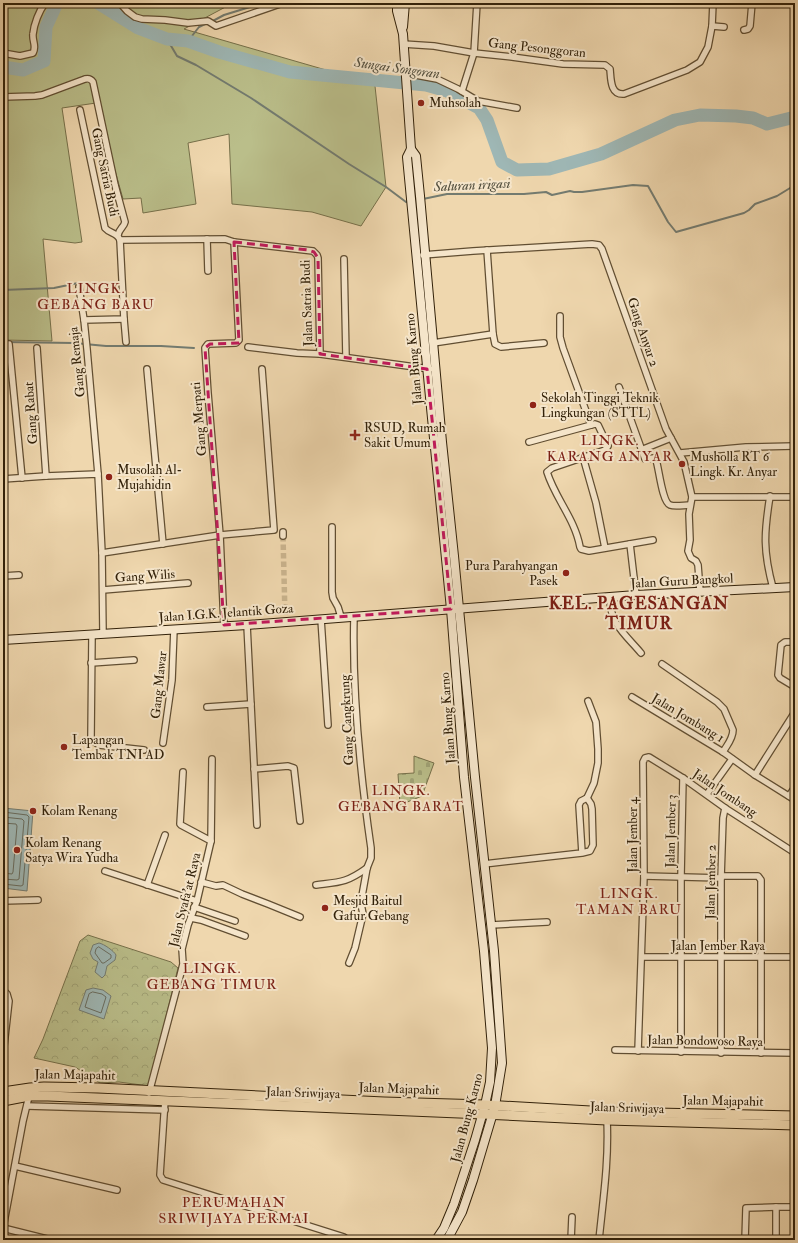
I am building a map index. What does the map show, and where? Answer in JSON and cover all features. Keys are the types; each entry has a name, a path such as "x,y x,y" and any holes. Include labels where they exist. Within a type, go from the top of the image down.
{"main road":[{"path":"397,3 397,11 403,34"},
{"path":"405,3 403,34 405,75"},
{"name":"Jalan Bung Karno","path":"405,75 411,149 407,157 417,256 432,369 455,609 466,790 484,951 492,1048 490,1082 484,1109 454,1204 444,1228 436,1240"},
{"path":"411,149 416,156 426,255 433,343 432,369"},
{"name":"Jalan Guru Bangkol","path":"455,609 636,595 795,587"},
{"path":"444,1228 450,1236 462,1212 494,1110 502,1063 494,951 455,609"},
{"name":"Jalan I.G.K. Jelantik Goza","path":"3,640 247,624 285,618 321,619 455,609"},
{"path":"466,790 476,789"},
{"path":"484,951 494,951"},
{"name":"Jalan Majapahit","path":"3,1092 44,1087 150,1090 172,1098"},
{"name":"Jalan Sriwijaya","path":"3,1100 29,1096 146,1100 172,1098 484,1109 607,1120 673,1118 795,1125"},
{"name":"Jalan Majapahit","path":"494,1110 608,1112 673,1118 795,1116"}],"street":[{"path":"3,53 20,56 33,53 35,47 32,38 34,27 45,3"},
{"path":"120,3 127,11 142,19 188,23 208,21 214,25 282,3"},
{"path":"462,92 474,53 477,3"},
{"name":"Gang Pesonggoran","path":"474,53 571,65 605,65 610,69 610,78 615,92 624,94 687,70 700,62 708,48 712,26 713,3"},
{"path":"744,30 748,29 750,26 752,3"},
{"path":"712,26 724,27"},
{"path":"403,44 434,46 474,53"},
{"path":"405,75 437,79 474,99 517,108"},
{"path":"3,97 35,96 85,79 91,80 125,222 119,231 119,238 126,342"},
{"name":"Gang Satria Budi","path":"80,110 105,228 108,231 115,233 119,238"},
{"path":"119,238 207,239 208,271"},
{"name":"Jalan Satria Budi","path":"207,239 225,239 234,242 308,250 314,252 318,258 320,354 432,369"},
{"name":"Gang Merpati","path":"224,625 220,535 205,348 208,344 236,343 238,340 234,242"},
{"name":"Gang Anyar 2","path":"426,255 487,250 592,244 599,245 604,253 666,429 684,462 692,497 690,505 690,540 688,551 692,558 696,561 699,569 700,591"},
{"path":"487,250 495,344 501,347 544,343"},
{"path":"417,256 426,255"},
{"path":"344,259 346,357"},
{"path":"79,287 84,320"},
{"path":"560,316 560,337 563,348 593,425"},
{"name":"Gang Remaja","path":"103,634 102,553 98,474 84,320 124,319"},
{"path":"433,343 493,334"},
{"path":"9,344 22,478"},
{"path":"248,347 297,353 320,354"},
{"name":"Gang Rabat","path":"37,348 46,476"},
{"path":"147,369 163,544"},
{"path":"102,553 220,535 274,530 262,369"},
{"path":"619,387 645,459 654,458 656,460 661,485 667,503 671,506 690,505"},
{"path":"529,442 593,425 600,427 607,443 607,448 601,452 552,468 547,472 552,485 575,527 581,549 589,551 653,540"},
{"path":"641,450 671,438"},
{"path":"680,453 746,447 795,446"},
{"path":"583,457 596,503 605,548"},
{"path":"3,479 98,474"},
{"path":"770,496 765,527 765,546 768,571 773,588"},
{"path":"692,497 795,497"},
{"path":"332,527 332,592 341,617"},
{"path":"630,544 636,595"},
{"path":"3,576 19,575"},
{"name":"Gang Wilis","path":"103,590 188,583"},
{"path":"610,597 609,605 614,622 641,653"},
{"name":"Gang Cangkrung","path":"350,963 363,914 361,902 366,868 371,858 356,708 354,616"},
{"path":"321,619 328,725"},
{"path":"247,624 257,825"},
{"name":"Gang Mawar","path":"163,743 172,680 174,629"},
{"path":"92,635 91,737 93,741 99,745 144,750"},
{"path":"795,642 785,642 781,645 778,671 779,676 795,688"},
{"path":"92,663 134,660"},
{"path":"662,664 717,702 724,709 733,733 723,752"},
{"name":"Jalan Jombang 1","path":"632,697 723,752 755,775 795,800"},
{"path":"582,853 579,805 581,801 586,798 594,783 598,763 596,722 588,701"},
{"path":"207,707 251,704"},
{"path":"755,775 795,712"},
{"name":"Jalan Jombang","path":"643,762 645,758 649,757 795,853"},
{"name":"Jalan Syafa'at Raya","path":"146,1100 150,1090 180,976 183,964 182,950 188,925 202,882 211,843 212,759"},
{"name":"Jalan Jombang 1","path":"707,794 732,759"},
{"name":"Jalan Jember 4","path":"638,1051 644,876 643,762"},
{"path":"254,769 288,766 294,768 300,821"},
{"path":"183,772 180,824 211,843"},
{"name":"Jalan Jember 3","path":"681,1052 681,876 683,778"},
{"path":"789,796 795,787"},
{"path":"484,864 590,851 593,845 591,804 586,798"},
{"name":"Jalan Jember 2","path":"721,1053 722,877 723,818 725,808"},
{"path":"147,885 165,835"},
{"path":"316,885 341,882 354,877 366,868"},
{"path":"105,871 197,900"},
{"path":"644,876 758,876 761,880 761,1053"},
{"path":"202,882 216,886 223,885 300,918"},
{"path":"3,901 38,900"},
{"path":"194,907 235,921"},
{"path":"191,918 201,920 245,936"},
{"path":"491,925 547,922"},
{"name":"Jalan Jember Raya","path":"642,957 795,957"},
{"path":"3,990 7,994 9,1001 3,1054"},
{"name":"Jalan Bondowoso Raya","path":"615,1050 721,1053 795,1053"},
{"path":"29,1096 3,1228 51,1240"},
{"path":"172,1098 165,1110 160,1175 163,1180 344,1237"},
{"path":"27,1106 165,1110"},
{"path":"599,1240 607,1168 607,1120"},
{"path":"15,1166 117,1190"},
{"path":"776,1207 776,1240"},
{"path":"744,1240 746,1208 795,1207"},
{"path":"570,1240 572,1217"}],"highlighted area":[{"path":"234,242 308,250 314,252 318,258 320,354 427,369 451,609 224,625 205,348 210,344 239,343"}],"green space":[{"path":"3,3 233,3 184,29 326,70 374,77 386,187 361,226 312,212 232,204 229,134 188,143 196,204 143,213 141,198 123,199 96,103 62,108 82,242 75,243 43,239 52,341 3,340"},
{"path":"414,756 434,763 422,796 400,805 398,774 414,773"},
{"path":"88,935 171,962 178,968 149,1086 119,1082 100,1083 75,1067 34,1058 43,1039 80,941"}],"water":[{"name":"Kolam Renang Satya Wira Yudha","path":"3,808 33,811 27,891 3,888"},
{"path":"99,943 109,948 116,955 115,960 107,966 105,975 102,978 95,972 98,962 93,959 90,953 93,945"},
{"path":"93,988 103,990 111,996 104,1019 79,1010 86,990"}],"waterway":[{"name":"Sungai Songoran","path":"3,67 23,70 44,61 46,27 57,3"},
{"name":"Sungai Songoran","path":"98,3 138,28 167,39 188,41 219,52 290,72 426,85 447,91 479,108 487,120 502,162 517,170 549,169 601,154 675,120 700,115 753,118 767,124 795,117"},
{"name":"Saluran irigasi","path":"211,22 224,15 263,3"},
{"name":"Saluran irigasi","path":"188,41 199,27 207,23"},
{"name":"Saluran irigasi","path":"167,39 177,56 196,65 251,98 386,187 406,202 409,201"},
{"name":"Saluran irigasi","path":"423,199 447,194 524,194 546,192 552,195 570,191 582,192 633,185 648,186 668,222 676,232 744,213 755,204 777,196 795,185"},
{"path":"3,290 54,288 78,283"},
{"path":"3,342 74,343 106,346 161,346 194,348"}],"tunnel":[{"path":"283,536 285,615"}],"place":[{"name":"Muhsolah","path":"421,103"},
{"name":"Sekolah Tinggi Teknik Lingkungan (STTL)","path":"533,405"},
{"name":"RSUD, Rumah Sakit Umum","path":"355,435"},
{"name":"Musholla RT 6 Lingk. Kr. Anyar","path":"682,464"},
{"name":"Musolah Al- Mujahidin","path":"109,477"},
{"name":"Pura Parahyangan Pasek","path":"566,573"},
{"name":"Lapangan Tembak TNI AD","path":"64,747"},
{"name":"Kolam Renang","path":"33,811"},
{"name":"Kolam Renang Satya Wira Yudha","path":"17,850"},
{"name":"Mesjid Baitul Gafur Gebang","path":"325,908"}],"district":[{"name":"LINGK. GEBANG BARU","path":"96,296"},
{"name":"LINGK. KARANG ANYAR","path":"610,448"},
{"name":"KEL. PAGESANGAN TIMUR","path":"639,613"},
{"name":"LINGK. GEBANG BARAT","path":"401,798"},
{"name":"LINGK. TAMAN BARU","path":"629,902"},
{"name":"LINGK. GEBANG TIMUR","path":"212,976"},
{"name":"PERUMAHAN SRIWIJAYA PERMAI","path":"234,1210"}]}
